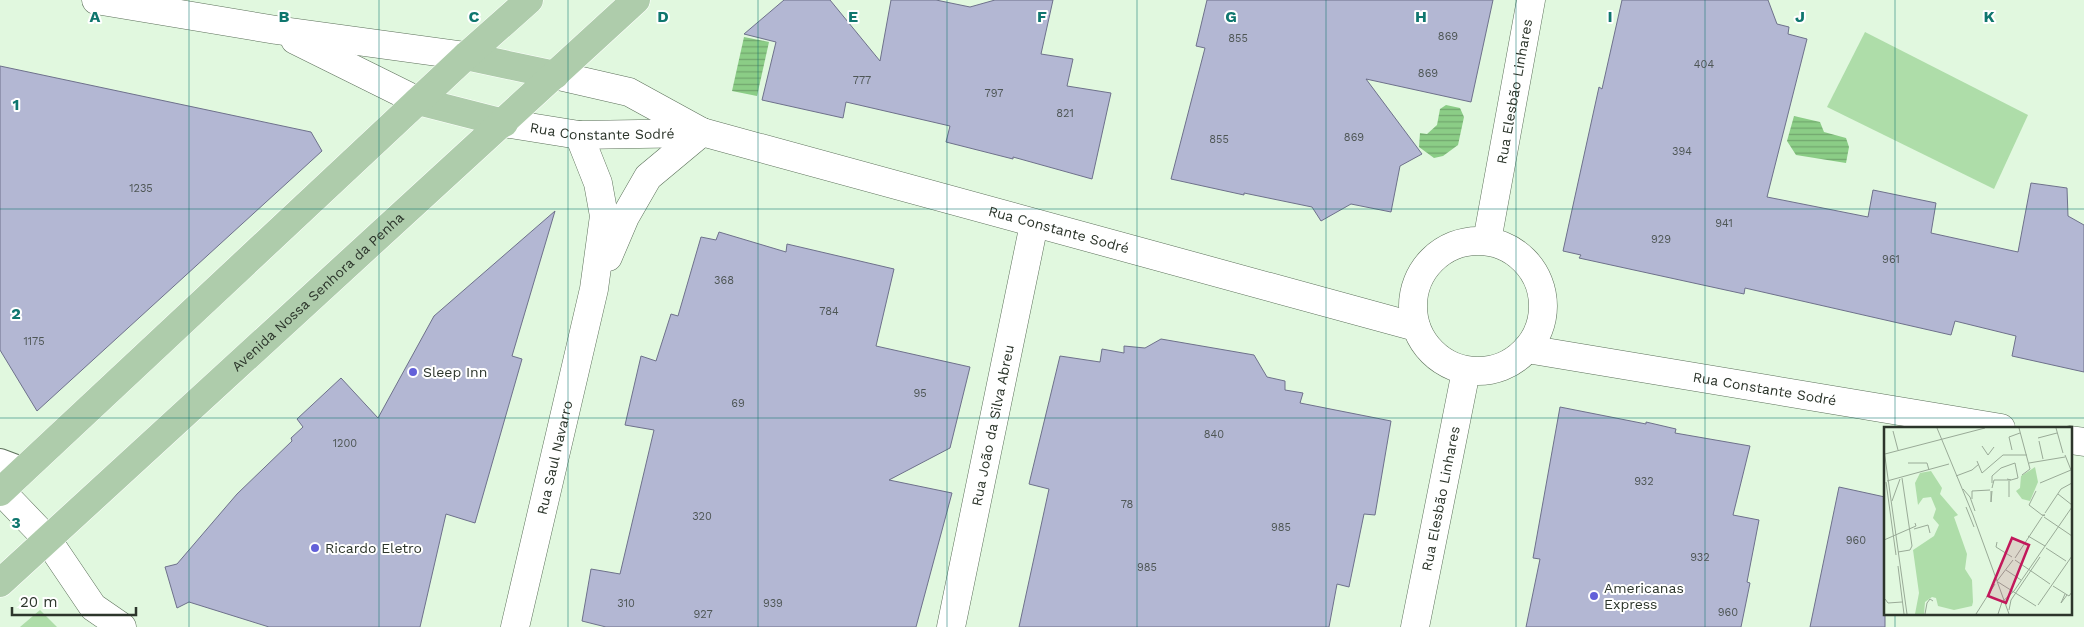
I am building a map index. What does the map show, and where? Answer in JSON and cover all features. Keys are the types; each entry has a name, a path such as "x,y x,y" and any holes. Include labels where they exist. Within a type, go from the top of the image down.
{"main road":[{"path":"1,491 12,466 529,0"},
{"name":"Avenida Nossa Senhora da Penha","path":"0,583 636,0"},
{"path":"466,56 556,75"},
{"path":"418,101 504,123"}],"street":[{"path":"96,0 276,30 466,56"},
{"name":"Rua Elesbão Linhares","path":"1487,241 1531,0"},
{"path":"276,30 418,101"},
{"name":"Rua Constante Sodré","path":"556,75 629,92 702,132 1416,327"},
{"name":"Rua Constante Sodré","path":"504,123 579,135 702,132"},
{"name":"Rua Saul Navarro","path":"594,289 625,218 648,177 702,132"},
{"name":"Rua Saul Navarro","path":"515,627 594,289 604,216 598,183 579,135"},
{"name":"Rua João da Silva Abreu","path":"951,627 1034,224"},
{"path":"1487,241 1519,255 1539,283 1543,318 1527,349 1509,364 1488,371 1466,371 1444,362 1427,347 1416,327 1413,300 1420,275 1437,255 1460,243 1487,241"},
{"name":"Rua Constante Sodré","path":"1527,349 1995,427"},
{"name":"Rua Elesbão Linhares","path":"1415,627 1466,371"},
{"path":"1,491 47,539 94,607 122,627"}],"shaded area":[{"path":"1865,32 2028,115 1994,189 1827,107"},
{"path":"744,37 769,42 757,96 732,91"},
{"path":"1446,105 1460,108 1464,117 1458,145 1443,156 1434,158 1419,147 1420,133 1427,134 1437,125 1440,109"},
{"path":"1794,116 1820,122 1824,132 1846,138 1849,147 1846,163 1796,155 1787,141"},
{"path":"40,610 57,627 20,627"}],"building":[{"path":"784,0 830,0 880,61 891,0 936,0 970,7 995,0 1053,0 1041,54 1073,59 1067,86 1111,93 1092,179 1013,157 1013,159 946,142 950,126 846,102 843,118 762,100 776,42 744,34"},
{"path":"1207,0 1493,0 1471,102 1366,79 1422,154 1400,166 1391,212 1351,204 1321,221 1312,207 1171,179 1205,48 1196,46"},
{"path":"1622,0 1768,0 1777,24 1789,27 1788,34 1807,39 1767,197 1868,217 1873,190 1936,203 1931,233 2018,252 2031,183 2067,188 2068,216 2084,225 2084,372 2012,356 2016,336 1955,321 1951,335 1745,288 1744,294 1579,258 1581,255 1563,251 1599,87 1602,89"},
{"path":"0,66 311,132 322,151 37,411 0,350"},
{"path":"555,211 512,356 522,359 475,523 446,514 420,627 269,627 189,602 177,608 165,567 177,564 237,494 292,441 291,438 303,427 297,419 341,378 378,418 434,316"},
{"path":"719,232 786,252 787,244 894,269 876,346 970,367 950,448 889,480 952,493 916,627 606,627 582,621 591,569 620,574 654,430 625,425 641,356 656,361 671,314 678,316 701,237 716,240"},
{"path":"1161,339 1254,355 1267,377 1285,381 1285,390 1303,393 1300,403 1391,421 1375,515 1364,514 1349,587 1337,584 1329,627 1019,627 1049,489 1029,484 1060,356 1100,362 1102,349 1124,353 1124,346 1145,348"},
{"path":"1560,407 1646,424 1646,422 1676,429 1675,433 1750,446 1733,515 1759,520 1747,582 1750,583 1741,627 1526,627 1540,559 1533,558"},
{"path":"1839,487 1884,497 1885,627 1810,627"}],"place":[{"name":"Sleep Inn","path":"413,372"},
{"name":"Ricardo Eletro","path":"315,548"},
{"name":"Americanas Express","path":"1594,596"}]}
